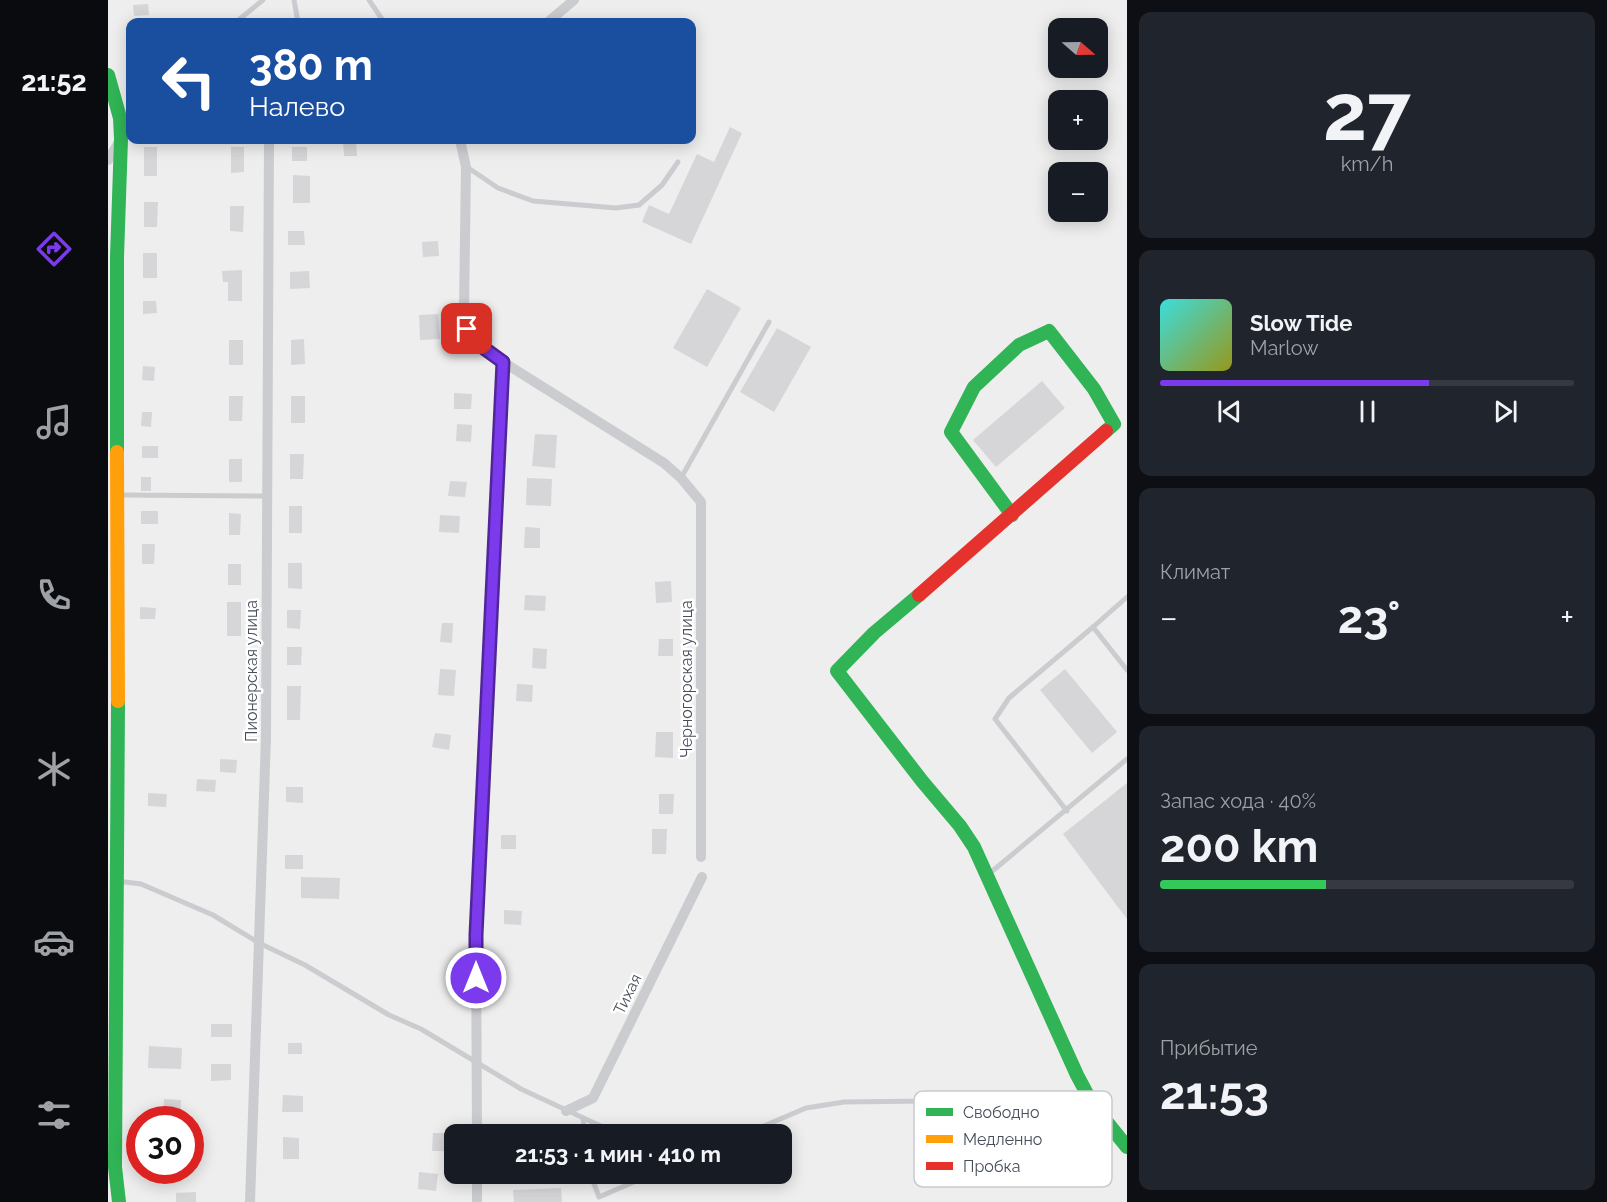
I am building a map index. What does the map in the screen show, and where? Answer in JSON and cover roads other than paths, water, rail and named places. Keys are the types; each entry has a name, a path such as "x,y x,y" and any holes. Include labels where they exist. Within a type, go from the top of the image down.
{"street":[{"path":"553,18 574,0"},
{"path":"108,75 126,134 117,257 118,495 113,809 116,881 115,1167 119,1202"},
{"path":"108,160 126,134"},
{"name":"Пионерская улица","path":"250,1202 266,737 269,144"},
{"path":"461,144 466,166 465,311 467,329 474,341 503,362 663,463 681,478"},
{"path":"108,233 117,257"},
{"path":"1012,515 951,432 974,387 1019,345 1049,331 1094,389 1114,424 1012,515 870,636 837,671 960,826 974,847 1086,1091"},
{"path":"477,1124 476,935 503,362"},
{"name":"Черногорская улица","path":"681,478 701,502 701,857"},
{"name":"Тихая","path":"566,1111 593,1098 702,877"},
{"path":"1112,1128 1127,1147"},
{"path":"477,1184 477,1202"}],"lane":[{"path":"241,18 263,0"},
{"path":"294,0 297,18"},
{"path":"369,0 381,18"},
{"path":"466,166 498,188 533,201 616,208 639,205 662,185 678,162"},
{"path":"681,478 769,322"},
{"path":"118,495 267,496"},
{"path":"1067,811 995,719 1009,698 1127,597"},
{"path":"1093,627 1127,670"},
{"path":"986,876 1127,759"},
{"path":"116,881 141,884 213,915 258,943 305,965 358,995 389,1016 421,1029 477,1064 595,1124"},
{"path":"768,1124 806,1108 844,1102 914,1101"},
{"path":"583,1119 584,1124"},
{"path":"594,1184 599,1197 629,1184"}]}
